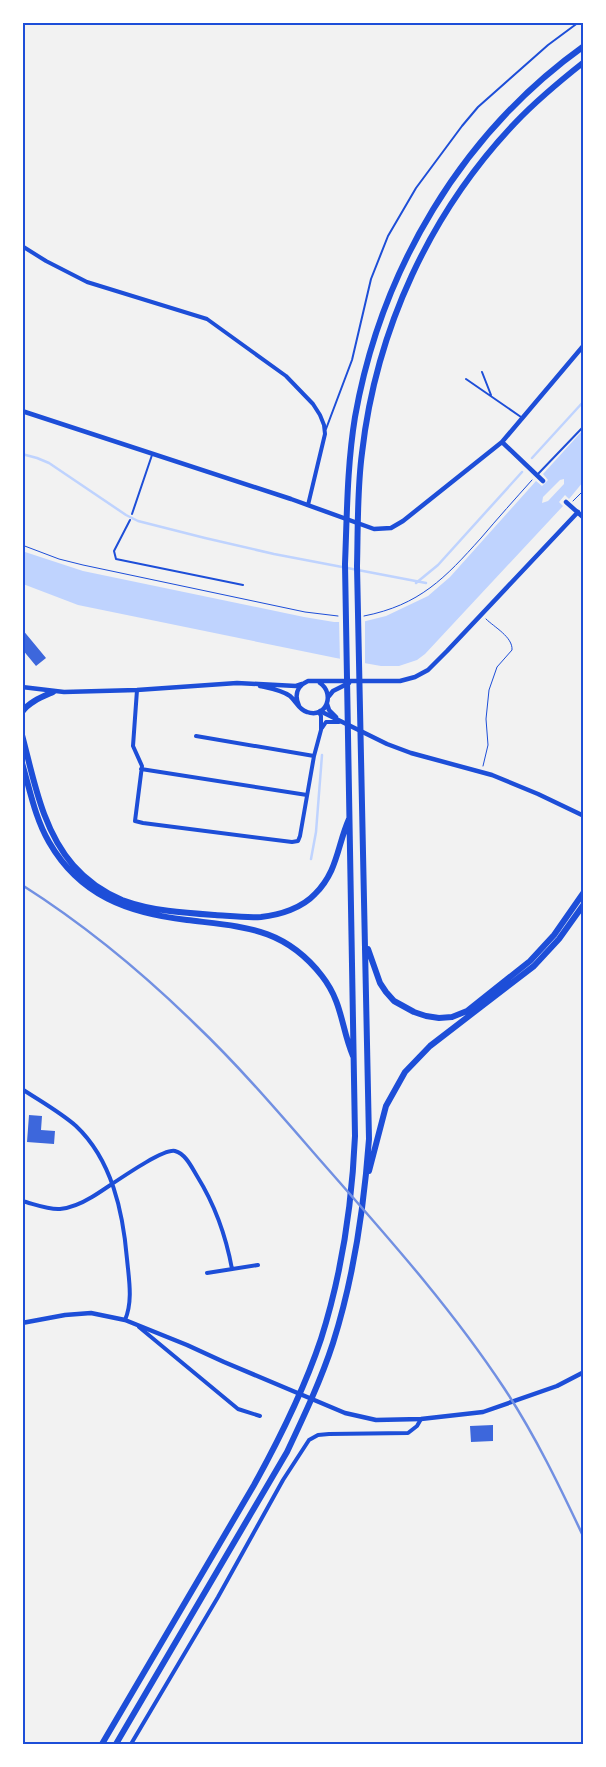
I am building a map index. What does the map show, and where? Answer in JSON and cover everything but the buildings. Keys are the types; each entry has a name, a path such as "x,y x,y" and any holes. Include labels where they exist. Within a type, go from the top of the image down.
{"highway":[{"path":"102,1744 254,1485 293,1408 320,1340 332,1299 347,1225 354,1166 354,1060 345,564 347,496 355,419 370,350 393,285 438,199 457,172 505,114 552,71 584,46"},
{"path":"116,1744 266,1490 305,1413 333,1344 345,1302 358,1237 369,1139 357,566 361,454 374,380 392,322 419,259 450,206 492,148 536,102 584,62"},
{"path":"22,712 32,702 53,692"},
{"path":"22,735 40,802 54,837 65,854 83,875 94,884 121,899 143,906 187,913 247,917 262,917 289,910 314,895 326,882 334,868 350,816"},
{"path":"22,763 34,804 48,840 57,855 76,878 102,897 135,910 186,920 234,924 271,935 292,948 322,976 332,992 340,1010 348,1045 354,1060"},
{"path":"366,946 380,983 394,1000 408,1010 426,1016 452,1017 467,1011 530,961 554,935 584,892"},
{"path":"366,1179 373,1161 386,1106 405,1072 430,1046 534,966 559,939 584,904"}],"street":[{"path":"22,246 87,282 207,319 286,376 313,404 320,415 324,434 308,505"},
{"path":"22,410 374,528 391,528 403,522 502,442 584,345"},
{"path":"502,442 543,481"},
{"path":"568,503 584,518"},
{"path":"22,687 53,692 137,690 237,683 296,686 308,681 400,681 415,677 428,670 441,658 578,512"},
{"path":"299,706 297,692 308,681"},
{"path":"319,682 326,688 329,697"},
{"path":"318,712 327,704 333,691 351,682"},
{"path":"252,683 290,696 306,712 318,712 411,753 481,772 538,794 584,816"},
{"path":"137,690 133,746 141,762 141,769 135,821 144,823 292,842 298,841 314,756 321,730 326,722 340,722"},
{"path":"327,704 329,710 340,722"},
{"path":"318,712 321,730"},
{"path":"196,736 314,756"},
{"path":"141,769 307,794"},
{"path":"22,1089 64,1117 85,1136 100,1158 113,1183 126,1244 130,1300 125,1320"},
{"path":"22,1201 57,1210 68,1208 91,1198 113,1183 170,1151 182,1155 205,1188 217,1214 230,1254 232,1269"},
{"path":"207,1273 258,1265"},
{"path":"22,1323 65,1315 91,1313 125,1320 187,1344 345,1414 376,1420 421,1419 468,1414 492,1409 557,1386 584,1372"},
{"path":"138,1325 238,1409 260,1416"},
{"path":"131,1744 309,1440 318,1435 330,1434 408,1433 417,1426 421,1419"}],"lane":[{"path":"324,434 352,360 371,279 388,236 416,188 478,107 548,45 579,22"},
{"path":"482,372 491,396"},
{"path":"466,379 522,418"},
{"path":"537,475 584,426"},
{"path":"132,514 152,453"},
{"path":"130,520 116,548 114,557 116,559 243,585"}],"path":[{"path":"360,617 383,611 417,597 443,579 537,475"},
{"path":"568,503 584,490"},
{"path":"22,544 59,559 83,566 305,612 340,616"},
{"path":"481,615 508,639 512,646 512,650 497,667 489,690 486,719 488,745 481,772"}],"water":[{"path":"583,430 583,482 569,499 565,495 559,502 563,506 425,654 417,660 399,666 381,666 336,658 78,605 23,584 22,551 83,571 304,617 334,622 362,622 386,616 428,596 450,577 536,481 542,486 548,480 543,474"}],"pier":[{"path":"564,479 564,484 548,501 542,503 543,497 560,480"},
{"path":"365,618 365,666 340,662 339,620"}],"waterway":[{"path":"532,458 584,401"},
{"path":"22,454 49,463 126,515 138,521 274,554 426,583"},
{"path":"416,583 438,565 522,472"},
{"path":"311,859 316,832 322,755"}],"railway":[{"path":"22,885 68,916 113,950 196,1025 260,1091 392,1243 439,1299 504,1388 537,1443 584,1538"}]}
